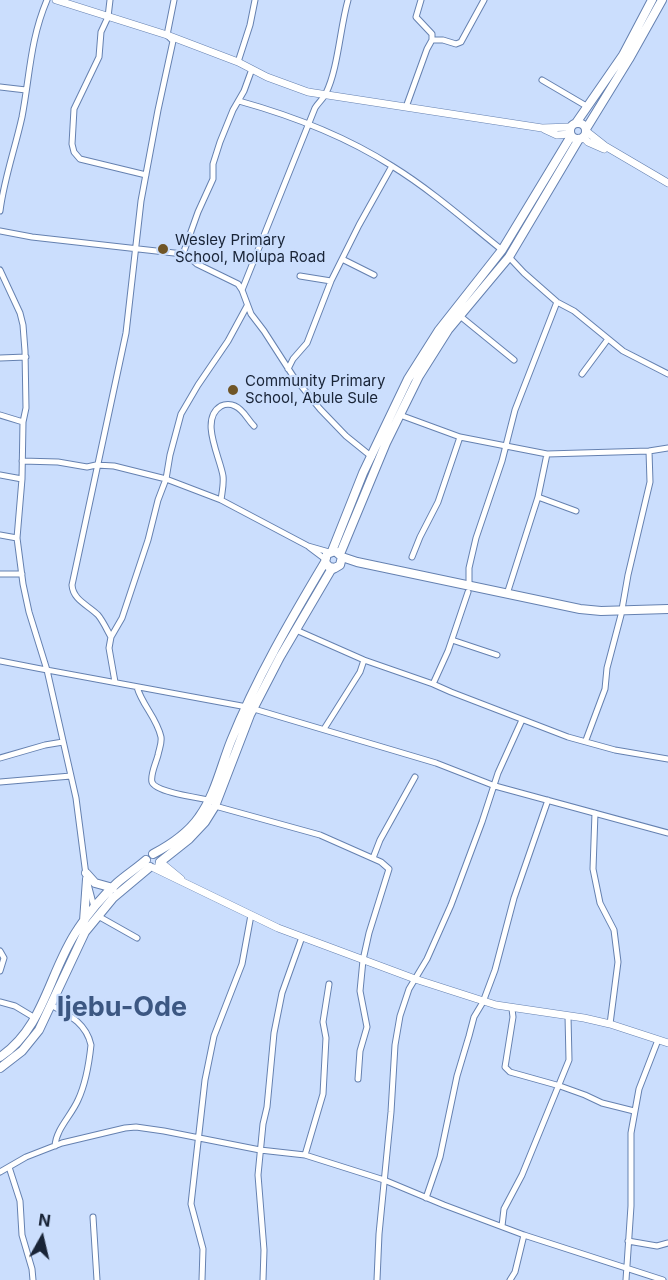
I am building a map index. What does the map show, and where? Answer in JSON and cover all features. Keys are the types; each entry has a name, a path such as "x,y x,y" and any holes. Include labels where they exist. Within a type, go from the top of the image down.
{"main road":[{"path":"578,132 588,106 623,55 652,0"},
{"path":"250,708 272,655 334,558 400,415 430,358 506,254 578,132 614,85 662,0"},
{"path":"0,1057 19,1042 35,1018 71,940 84,921 154,863 212,803 231,741 331,570 363,473 391,411 428,345 506,254"},
{"path":"334,558 591,616 622,612"},
{"path":"468,589 507,594 580,609 622,612 668,611"},
{"path":"0,1068 29,1044 51,1005 78,944 113,888 154,863"},
{"path":"86,876 95,883 113,888"},
{"path":"84,921 86,876"}],"street":[{"path":"0,211 6,177 22,117 29,62 37,26 47,0"},
{"path":"57,0 167,35 300,89 578,132 588,142 615,152 668,183"},
{"path":"110,0 108,17 101,32 99,57 74,109 72,144 74,152 80,159 146,175"},
{"path":"167,35 174,0"},
{"path":"238,62 255,0"},
{"path":"242,290 315,108 326,94 337,56 341,25 348,0"},
{"path":"406,107 432,40 432,34 416,17 421,0"},
{"path":"432,40 443,40 456,44 460,42 484,0"},
{"path":"111,637 97,615 80,601 73,591 73,578 126,333 132,289 134,248 173,41 167,35"},
{"path":"183,254 194,220 213,179 213,164 220,142 252,69"},
{"path":"542,80 588,106"},
{"path":"0,87 26,90"},
{"path":"239,101 309,124 393,166 506,254 557,302 574,311 636,359 668,374"},
{"path":"288,369 293,359 307,343 331,281 393,166"},
{"path":"0,231 32,237 183,254 197,264 230,279 242,290 251,315 288,369 320,409 346,436 372,457"},
{"path":"342,259 374,275"},
{"path":"0,270 22,319 26,357 26,408 23,422 22,479 17,538 28,612 47,670 80,818 86,876 96,912 137,938"},
{"path":"300,276 331,281"},
{"path":"433,684 452,640 468,589 471,556 515,410 557,302"},
{"path":"115,682 109,648 111,637 122,618 130,595 166,479 181,414 228,341 247,306"},
{"path":"460,316 514,360"},
{"path":"582,374 609,339"},
{"path":"0,358 26,357"},
{"path":"221,500 223,479 210,427 212,417 223,404 233,405 244,412 247,420 254,426"},
{"path":"400,415 460,437 547,454 649,451 668,448"},
{"path":"0,416 23,422"},
{"path":"412,557 438,502 460,437"},
{"path":"586,740 605,689 607,668 622,612 650,482 649,451"},
{"path":"507,594 538,497 547,454"},
{"path":"22,461 58,462 87,467 114,466 166,479 221,500 334,558"},
{"path":"0,475 22,479"},
{"path":"538,497 576,511"},
{"path":"0,536 17,538"},
{"path":"0,574 22,574"},
{"path":"296,630 364,660 433,684 568,737 586,740 615,750 668,759"},
{"path":"452,640 497,655"},
{"path":"324,729 356,680 364,660"},
{"path":"0,661 250,708 436,763 495,786 668,833"},
{"path":"136,687 161,739 162,744 152,774 152,783 156,787 320,835 373,858 389,869 363,960 360,991 367,1027 360,1051 358,1079"},
{"path":"377,1280 398,1028 409,989 427,959 451,905 498,773 522,720"},
{"path":"0,758 63,742"},
{"path":"0,782 70,776"},
{"path":"373,858 380,840 415,777"},
{"path":"426,1198 440,1157 459,1069 474,1017 483,1002 495,970 513,898 548,800"},
{"path":"595,813 593,868 600,903 614,930 618,962 610,1024"},
{"path":"154,863 168,876 302,938 416,979 483,1002 512,1009 610,1024 668,1043"},
{"path":"202,1280 203,1249 191,1204 209,1054 242,964 251,915"},
{"path":"263,1280 264,1250 258,1175 260,1150 278,1009 302,938"},
{"path":"0,951 4,957 0,971"},
{"path":"305,1155 324,1094 326,1038 323,1022 329,984"},
{"path":"0,1002 15,1006 35,1018"},
{"path":"51,1005 80,1023 91,1045 83,1088 72,1112 57,1134 55,1146"},
{"path":"512,1009 513,1017 506,1067 510,1072 560,1086 602,1104 634,1111"},
{"path":"502,1226 504,1209 522,1175 569,1060 568,1016"},
{"path":"626,1280 631,1133 639,1089 658,1040"},
{"path":"0,1172 26,1157 55,1146 112,1131 136,1127 199,1137 260,1150 305,1155 384,1180 524,1235 663,1280"},
{"path":"9,1167 20,1201 22,1235 33,1280"},
{"path":"93,1217 97,1280"},
{"path":"510,1280 524,1235"},
{"path":"628,1241 657,1246 668,1243"}],"place":[{"name":"Wesley Primary School, Molupa Road","path":"163,249"},
{"name":"Community Primary School, Abule Sule","path":"233,390"}],"district":[{"name":"Ijebu-Ode","path":"122,1008"}]}
